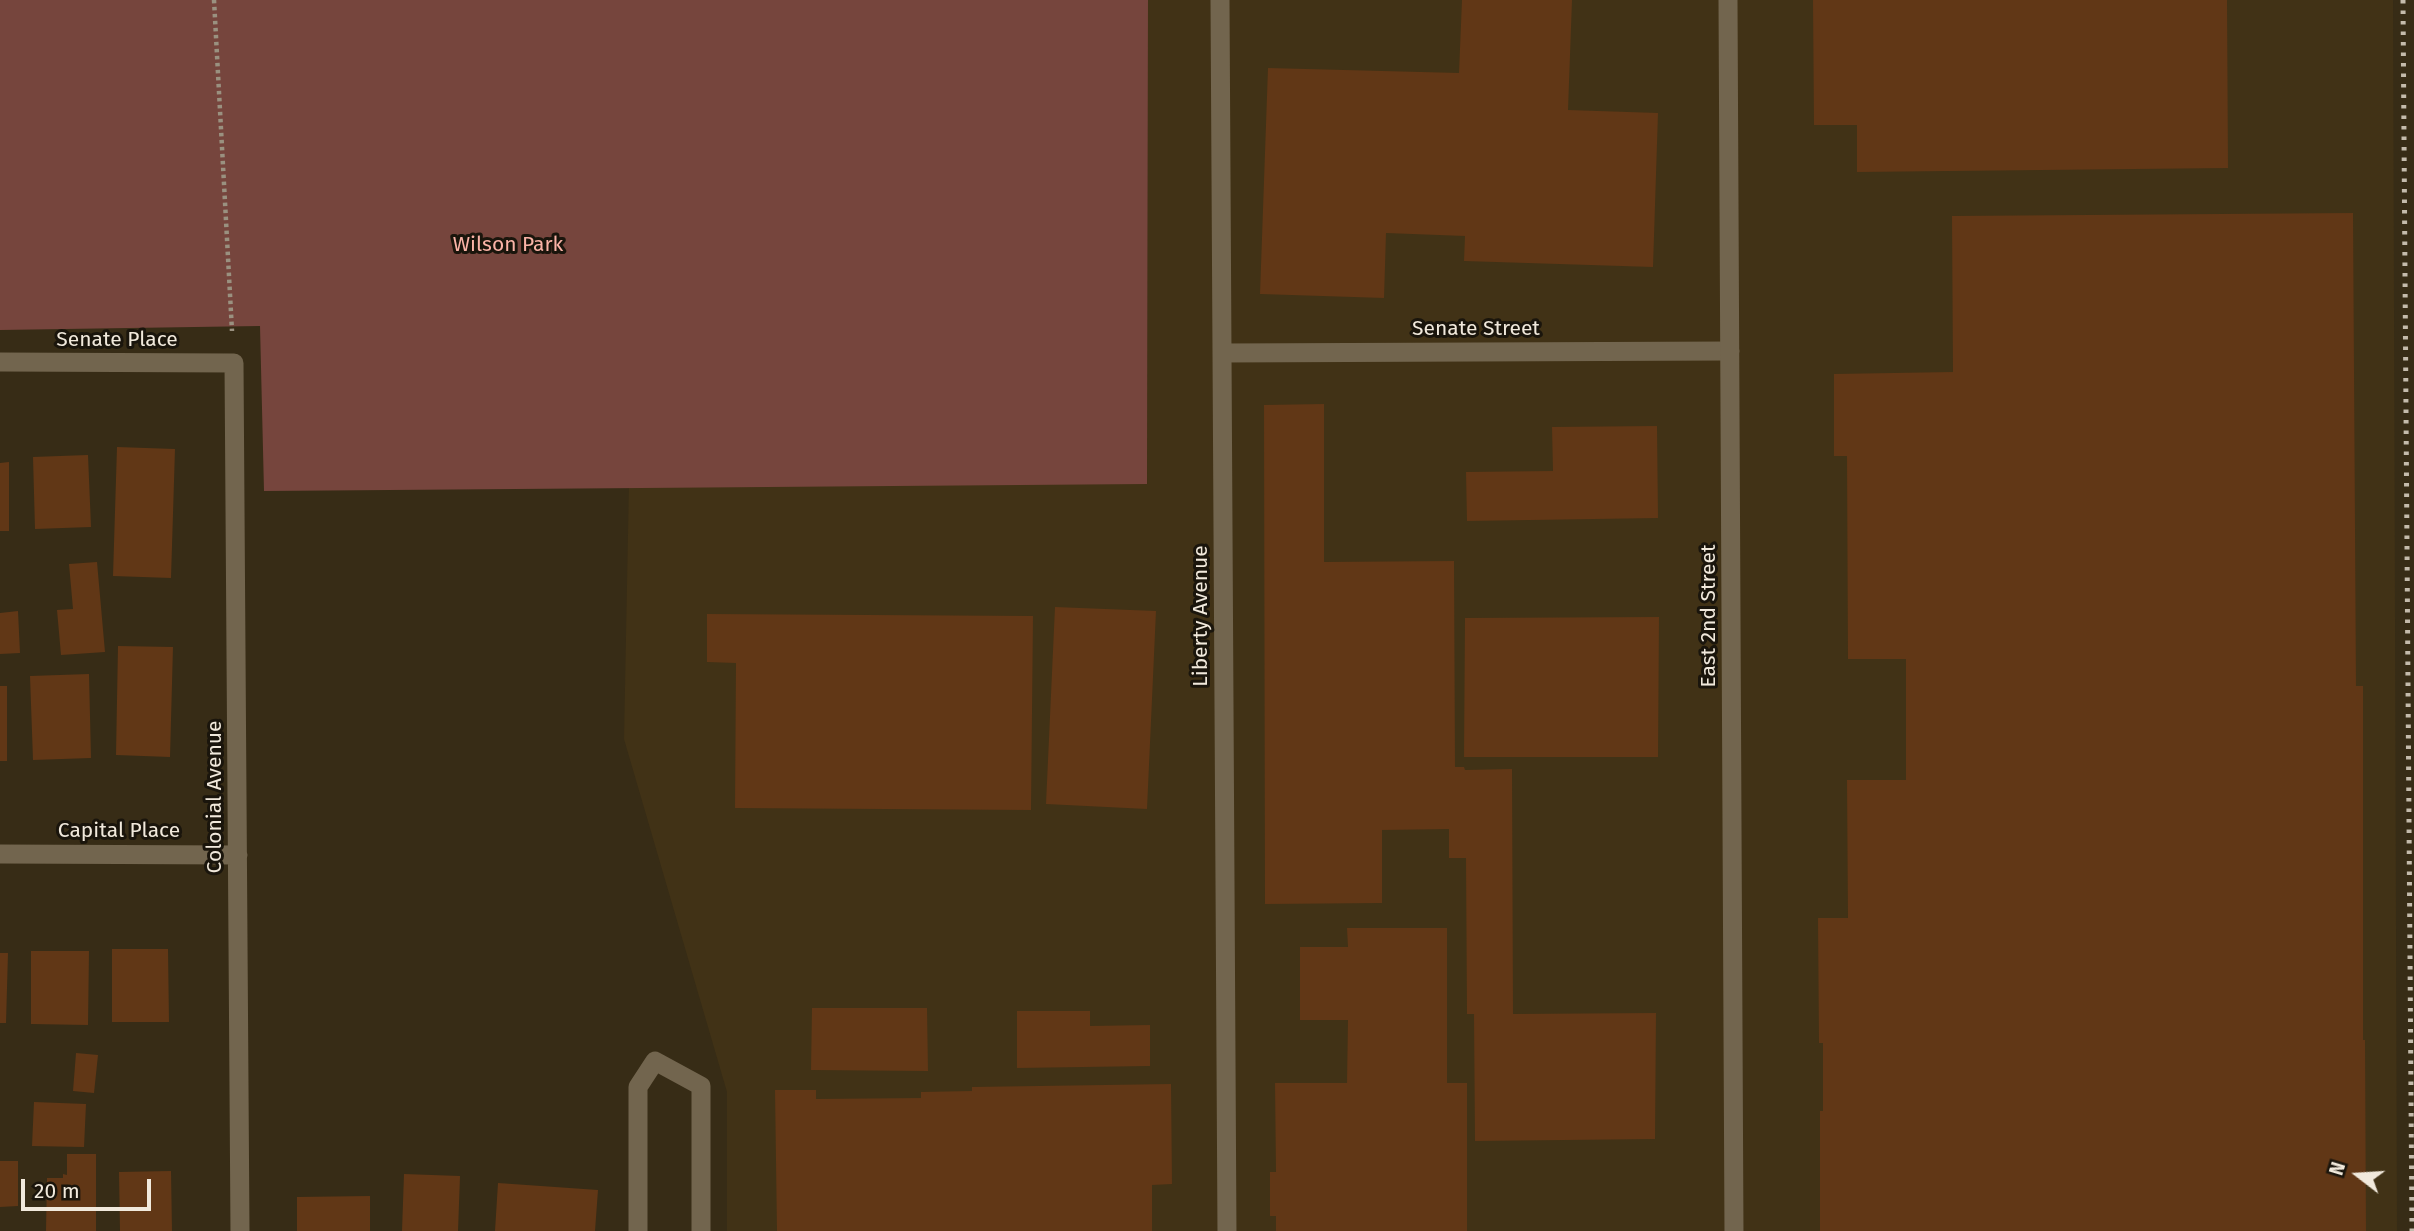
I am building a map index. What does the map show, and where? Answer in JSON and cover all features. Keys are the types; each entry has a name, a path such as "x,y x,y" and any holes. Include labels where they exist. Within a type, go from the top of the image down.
{"street":[{"name":"Liberty Avenue","path":"1220,0 1227,1231"},
{"name":"East 2nd Street","path":"1728,0 1734,1231"},
{"name":"Senate Street","path":"1222,353 1730,351"},
{"name":"Senate Place","path":"0,362 234,363"},
{"name":"Colonial Avenue","path":"234,363 240,1231"},
{"name":"Capital Place","path":"0,854 238,855"},
{"path":"638,1231 638,1087 655,1061 701,1086 701,1231"}],"path":[{"path":"214,0 234,363"}],"shaded area":[{"path":"1148,0 2393,0 2397,1231 727,1231 727,1092 624,739 629,483 1147,484"}],"green space":[{"name":"Wilson Park","path":"0,0 1148,0 1147,484 264,491 260,326 0,330"}],"building":[{"path":"1462,0 1572,0 1568,110 1658,113 1653,267 1464,261 1465,236 1386,233 1384,298 1260,294 1268,68 1459,73"},
{"path":"1813,0 2227,0 2228,168 1857,172 1857,125 1814,125"},
{"path":"2353,213 2356,686 2363,686 2366,1231 1820,1231 1823,1043 1819,1043 1818,918 1848,918 1847,780 1906,780 1906,659 1848,659 1847,456 1834,456 1834,374 1953,372 1952,216"},
{"path":"1324,404 1324,562 1454,561 1455,767 1464,767 1465,770 1512,769 1513,1014 1656,1013 1655,1139 1475,1141 1474,1014 1467,1014 1466,858 1449,858 1449,829 1382,830 1382,903 1265,904 1264,405"},
{"path":"1657,426 1658,518 1467,521 1466,472 1553,471 1552,427"},
{"path":"117,447 175,449 171,578 113,576"},
{"path":"88,455 91,527 35,529 33,457"},
{"path":"9,462 9,531 0,531 0,463"},
{"path":"97,562 105,652 61,655 57,610 73,609 69,564"},
{"path":"1055,607 1156,611 1147,809 1046,804"},
{"path":"18,611 20,653 0,654 0,613"},
{"path":"707,614 1033,616 1031,810 735,808 736,663 707,662"},
{"path":"1659,617 1658,757 1464,757 1465,618"},
{"path":"118,646 173,647 170,757 116,755"},
{"path":"89,674 91,758 33,760 30,676"},
{"path":"0,686 7,686 7,761 0,761"},
{"path":"1347,928 1447,928 1447,1083 1467,1083 1467,1231 1276,1231 1276,1216 1270,1216 1270,1172 1276,1172 1275,1083 1347,1083 1348,1020 1300,1020 1300,947 1348,947"},
{"path":"112,949 168,949 169,1022 112,1022"},
{"path":"31,951 89,951 88,1025 31,1024"},
{"path":"0,953 8,953 6,1023 0,1023"},
{"path":"812,1008 927,1008 928,1071 811,1070"},
{"path":"1017,1011 1090,1011 1090,1026 1150,1025 1150,1066 1017,1068"},
{"path":"76,1053 98,1055 94,1093 73,1091"},
{"path":"1171,1084 1172,1184 1152,1185 1152,1231 777,1231 775,1090 816,1090 816,1099 921,1098 921,1092 972,1091 972,1087"},
{"path":"34,1102 86,1104 84,1147 32,1146"},
{"path":"67,1154 96,1154 96,1231 46,1231 47,1178 63,1178 63,1174 67,1175"},
{"path":"0,1161 18,1161 18,1206 0,1207"},
{"path":"171,1171 172,1231 120,1231 119,1172"},
{"path":"404,1174 460,1176 458,1231 402,1231"},
{"path":"498,1183 598,1190 595,1231 495,1231"},
{"path":"370,1196 370,1231 297,1231 297,1197"}],"railway":[{"path":"2403,0 2412,1231"}]}
